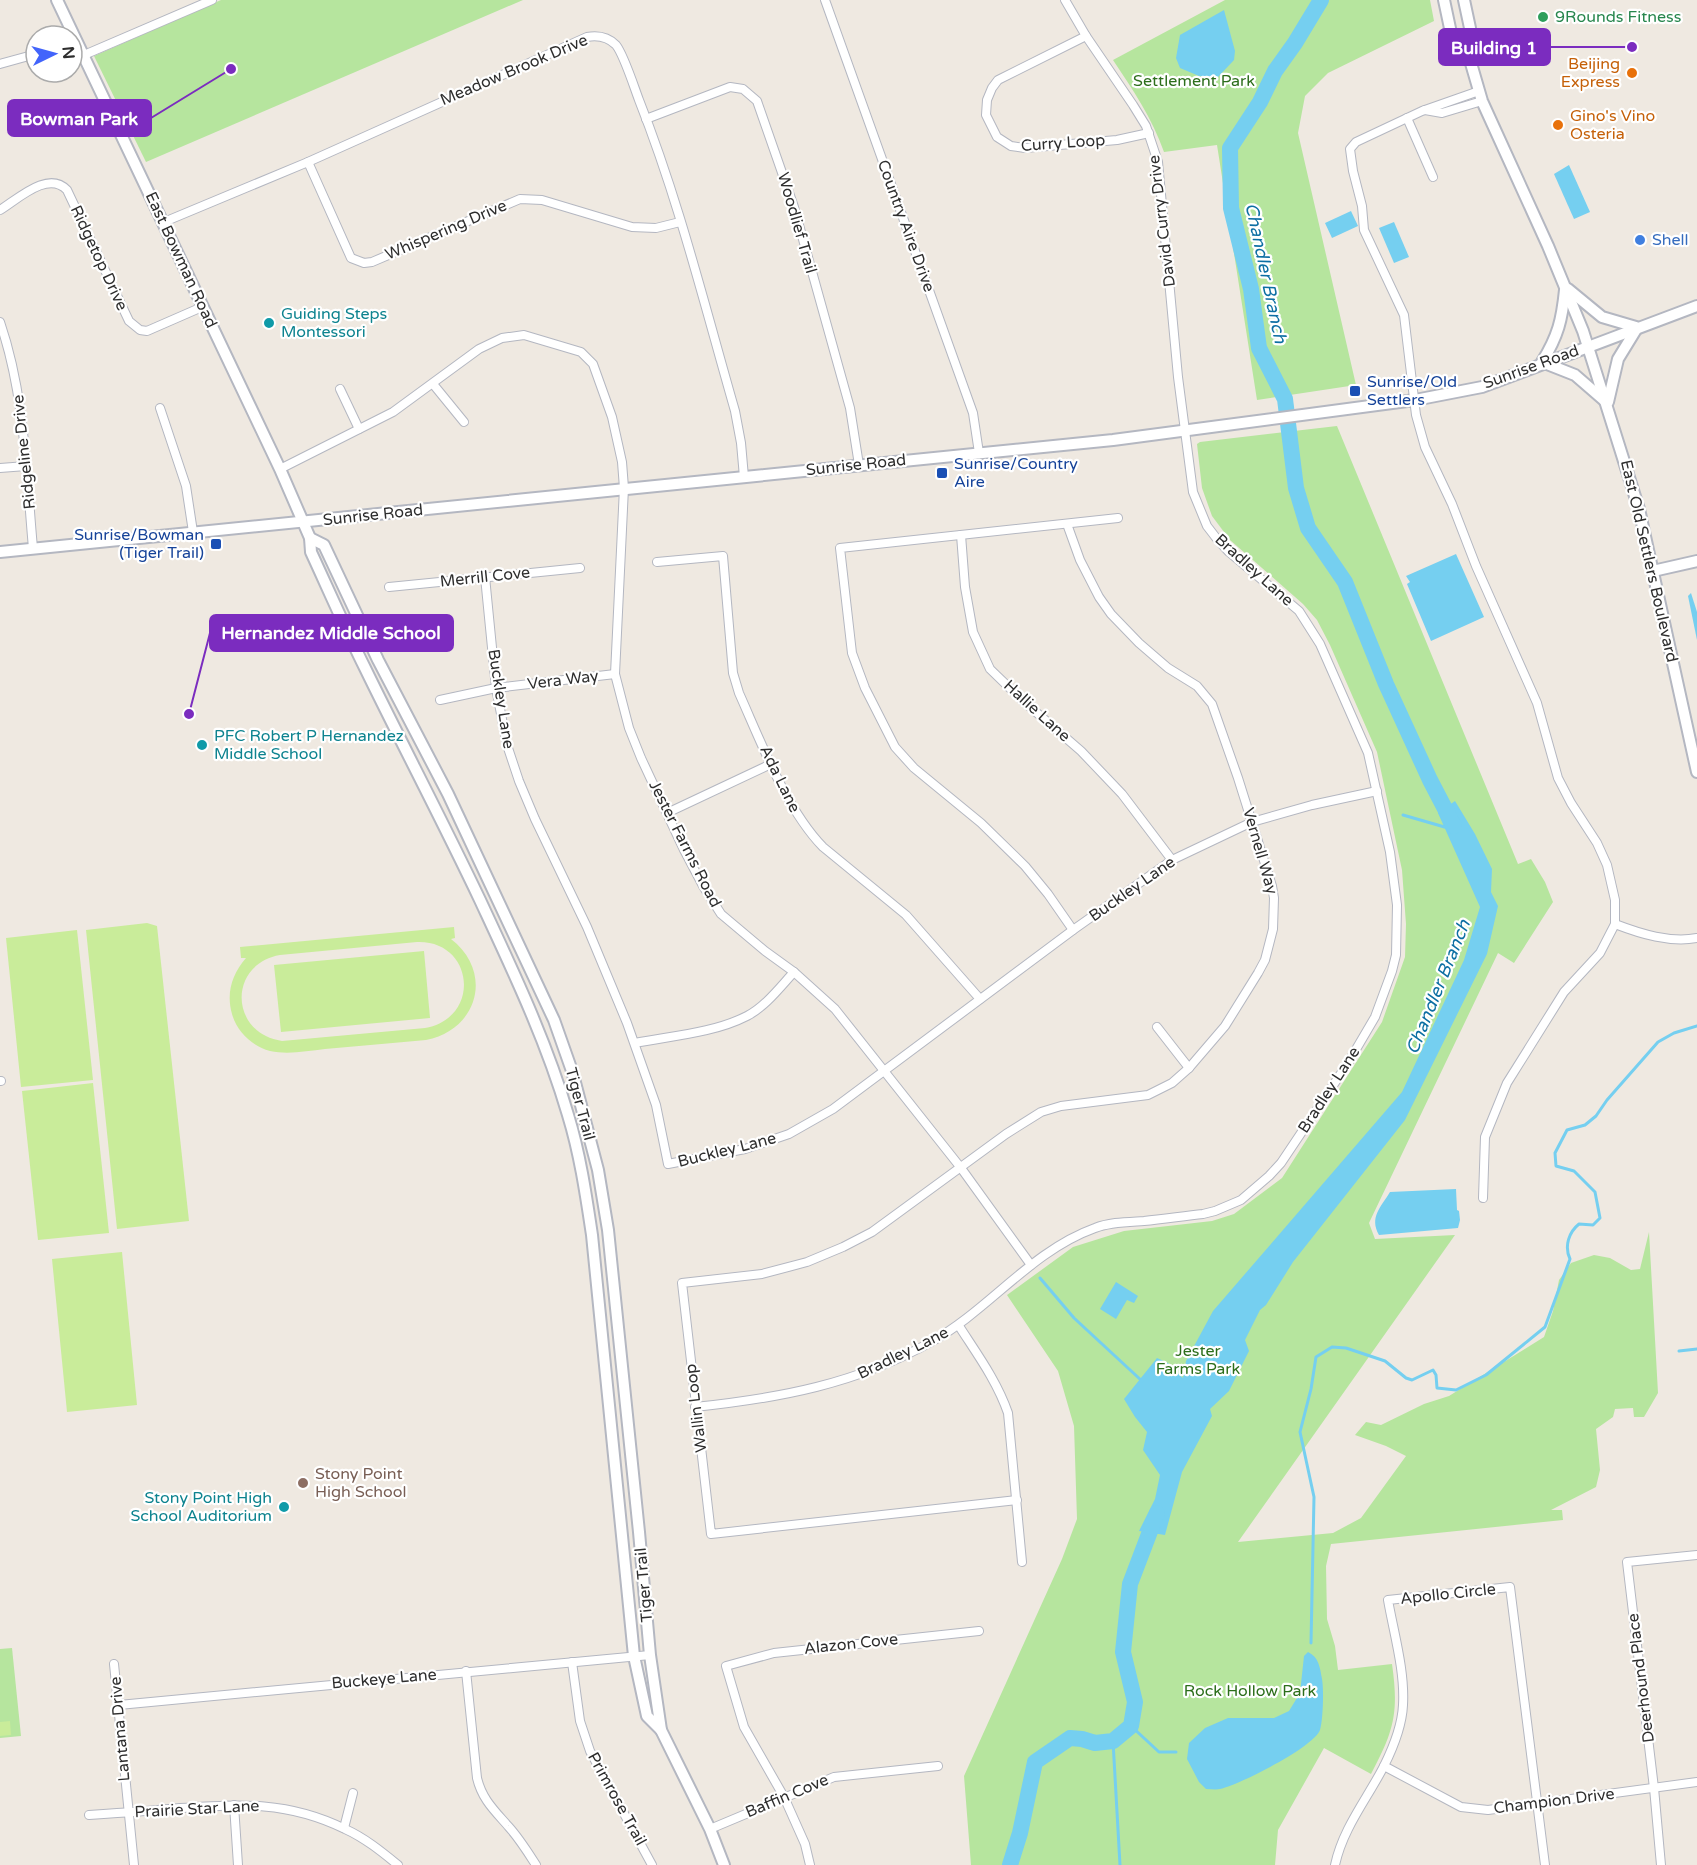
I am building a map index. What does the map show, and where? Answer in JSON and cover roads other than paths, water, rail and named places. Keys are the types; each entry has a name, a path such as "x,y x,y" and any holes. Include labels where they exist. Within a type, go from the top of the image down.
{"street":[{"name":"East Bowman Road","path":"57,0 67,24"},
{"path":"84,55 212,0"},
{"name":"Country Aire Drive","path":"825,0 973,413 979,453"},
{"name":"East Old Settlers Boulevard","path":"1444,0 1451,33 1468,53"},
{"name":"East Old Settlers Boulevard","path":"1464,0 1470,28 1468,53 1480,96 1565,287 1588,346 1640,509 1697,772"},
{"name":"David Curry Drive","path":"1067,1 1086,36 1133,105 1149,133 1158,162 1184,431"},
{"name":"Meadow Brook Drive","path":"164,222 308,162 593,36 609,39 619,49 646,119 680,222 735,411 744,477"},
{"name":"Curry Loop","path":"1086,36 998,80 988,95 986,110 986,115 997,137 1011,146 1025,148 1117,140 1149,133"},
{"name":"East Bowman Road","path":"84,55 303,522"},
{"path":"0,64 24,58"},
{"name":"Woodlief Trail","path":"646,119 730,87 743,89 757,101 794,207 850,408 859,465"},
{"path":"1480,96 1424,111 1356,142 1350,149 1353,171 1362,206 1364,230 1404,315 1416,415 1425,447 1452,504 1476,566 1537,703 1557,778 1597,843 1607,865 1615,900 1615,924 1600,953 1564,992 1507,1083 1485,1137 1483,1198"},
{"path":"1407,118 1433,177"},
{"name":"Whispering Drive","path":"308,162 351,258 364,263 372,262 520,199 542,200 632,227 656,228 680,222"},
{"name":"Ridgetop Drive","path":"0,210 43,184 58,183 67,190 129,321 134,327 147,331 202,307"},
{"path":"1565,287 1602,317 1637,328 1618,359 1608,404 1575,375 1542,362 1559,332 1565,287"},
{"name":"Sunrise Road","path":"0,552 1113,440 1414,400 1482,387 1542,362 1697,306"},
{"name":"Ridgeline Drive","path":"0,322 17,380 22,411 33,548"},
{"name":"Jester Farms Road","path":"280,469 393,412 479,349 507,336 530,336 581,352 593,364 612,417 622,462 624,488 615,674 629,728 667,813 694,868 721,914 794,972 835,1009 961,1168 1031,1265"},
{"path":"432,384 464,422"},
{"path":"340,389 359,429"},
{"path":"160,408 186,486 193,532"},
{"name":"Bradley Lane","path":"695,1407 777,1397 831,1385 877,1368 930,1343 959,1326 1031,1265 1071,1239 1095,1227 1215,1211 1241,1200 1281,1162 1348,1063 1375,1017 1396,955 1397,905 1390,852 1362,736 1313,631 1299,611 1229,552 1208,526 1193,492 1184,431"},
{"path":"0,468 26,466"},
{"path":"1073,930 1025,866 981,823 914,768 895,747 865,687 852,653 840,548 1118,518"},
{"name":"Tiger Trail","path":"303,522 310,538 311,552 364,666 450,836 534,1019 569,1117 582,1174 592,1235 634,1656 647,1716 661,1730"},
{"name":"Vernell Way","path":"961,1168 1006,1134 1041,1112 1061,1106 1148,1095 1172,1083 1189,1068 1225,1026 1258,973 1273,929 1274,897 1271,880 1212,704 1197,686 1168,668 1111,614 1099,597 1080,560 1066,524"},
{"name":"Hallie Lane","path":"961,535 965,586 973,632 990,669 1081,751 1122,794 1172,860"},
{"name":"Tiger Trail","path":"310,538 324,545 378,660 448,794 554,1020 572,1071 598,1170 608,1230 650,1655 661,1730 710,1829 724,1865"},
{"name":"Ada Lane","path":"657,562 723,556 733,673 739,693 796,813 824,847 906,915 980,999"},
{"path":"1653,571 1697,561"},
{"name":"Merrill Cove","path":"389,587 580,567"},
{"name":"Buckley Lane","path":"484,577 496,688 507,746 519,782 587,927 635,1043 656,1105 668,1164 745,1149 789,1134 832,1109 1073,930 1172,860 1252,822 1312,805 1377,791"},
{"name":"Vera Way","path":"440,700 496,688 615,674"},
{"path":"667,813 771,764"},
{"path":"1615,924 1650,935 1683,940 1697,938"},
{"path":"635,1043 714,1028 748,1016 768,1000 794,972"},
{"path":"1157,1028 1189,1068"},
{"name":"Wallin Loop","path":"961,1168 872,1232 807,1262 762,1274 682,1283 711,1534 1017,1500"},
{"path":"959,1326 985,1366 1003,1398 1008,1413 1022,1562"},
{"name":"Deerhound Place","path":"1661,1865 1627,1562 1697,1555"},
{"name":"Apollo Circle","path":"1335,1865 1346,1831 1384,1766 1398,1732 1403,1706 1402,1682 1389,1600 1510,1587 1545,1865"},
{"name":"Alazon Cove","path":"784,1797 744,1727 726,1666 774,1653 979,1631"},
{"name":"Buckeye Lane","path":"119,1705 650,1655"},
{"name":"Primrose Trail","path":"572,1662 580,1720 590,1751 652,1865"},
{"name":"Lantana Drive","path":"114,1664 134,1865"},
{"path":"466,1671 480,1790 488,1805 509,1827 536,1865"},
{"name":"Baffin Cove","path":"710,1829 834,1777 938,1766"},
{"name":"Champion Drive","path":"1384,1766 1461,1807 1488,1810 1697,1782"},
{"path":"344,1828 353,1793"},
{"path":"784,1797 805,1844 810,1865"},
{"path":"234,1804 238,1865"},
{"name":"Prairie Star Lane","path":"89,1815 234,1804 266,1806 300,1812 344,1828 380,1850 398,1865"}],"water":[{"path":"1224,10 1235,51 1234,60 1218,77 1199,76 1180,68 1176,58 1180,35"},
{"path":"1569,165 1590,212 1574,219 1554,174"},
{"path":"1351,211 1358,226 1332,238 1325,223"},
{"path":"1394,222 1409,257 1394,263 1379,228"},
{"path":"1456,554 1484,617 1431,641 1407,584 1410,582 1406,576"},
{"path":"1691,593 1697,612 1697,640 1688,596"},
{"path":"1455,801 1492,869 1491,892 1498,906 1487,954 1405,1120 1293,1262 1266,1305 1260,1310 1245,1340 1249,1351 1229,1391 1210,1409 1212,1416 1182,1472 1165,1535 1139,1531 1155,1499 1160,1475 1143,1450 1147,1432 1124,1399 1157,1358 1168,1363 1183,1378 1186,1361 1213,1311 1402,1092 1464,960 1480,907 1438,813"},
{"path":"1456,1189 1460,1220 1458,1228 1379,1235 1375,1223 1376,1217 1390,1192"},
{"path":"1116,1282 1138,1296 1134,1303 1127,1300 1116,1319 1100,1309"},
{"path":"1308,1652 1315,1657 1318,1663 1323,1684 1321,1725 1315,1737 1291,1755 1258,1773 1230,1786 1206,1789 1199,1782 1187,1759 1189,1743 1205,1728 1228,1718 1274,1718 1289,1711 1300,1693 1304,1656"}],"waterway":[{"name":"Chandler Branch","path":"1321,0 1275,71 1260,102 1230,148 1231,208 1251,289 1259,348 1285,399 1296,488 1308,528 1345,582 1386,684 1454,826"},
{"path":"1403,815 1448,828"},
{"path":"1311,1643 1314,1497 1300,1432 1316,1357 1332,1347 1346,1348 1385,1361 1406,1378 1412,1380 1433,1370 1436,1375 1437,1388 1456,1390 1486,1375 1545,1327 1570,1259 1567,1249 1570,1235 1579,1224 1593,1225 1600,1218 1595,1192 1574,1171 1556,1166 1555,1153 1567,1130 1585,1125 1596,1116 1607,1100 1658,1042 1674,1033 1697,1026"},
{"path":"1040,1278 1074,1318 1142,1381"},
{"path":"1679,1351 1697,1349"},
{"name":"Chandler Branch","path":"1010,1865 1020,1833 1035,1762 1070,1738 1095,1743 1113,1741 1131,1726 1135,1702 1123,1652 1130,1584 1157,1513"},
{"path":"1131,1726 1159,1752 1176,1752"},
{"path":"1113,1741 1120,1865"}],"place":[{"name":"9Rounds Fitness","path":"1543,17"},
{"name":"Building 1","path":"1632,47"},
{"name":"Bowman Park","path":"231,69"},
{"name":"Beijing Express","path":"1632,73"},
{"name":"Gino's Vino Osteria","path":"1558,125"},
{"name":"Shell","path":"1640,240"},
{"name":"Guiding Steps Montessori","path":"269,323"},
{"name":"Sunrise/Old Settlers","path":"1355,391"},
{"name":"Sunrise/Country Aire","path":"942,473"},
{"name":"Sunrise/Bowman (Tiger Trail)","path":"216,544"},
{"name":"Hernandez Middle School","path":"189,714"},
{"name":"PFC Robert P Hernandez Middle School","path":"202,745"},
{"name":"Stony Point High School","path":"303,1483"},
{"name":"Stony Point High School Auditorium","path":"284,1507"}],"park label":[{"name":"Settlement Park","path":"1194,81"},
{"name":"Jester Farms Park","path":"1198,1360"},
{"name":"Rock Hollow Park","path":"1250,1691"}]}
